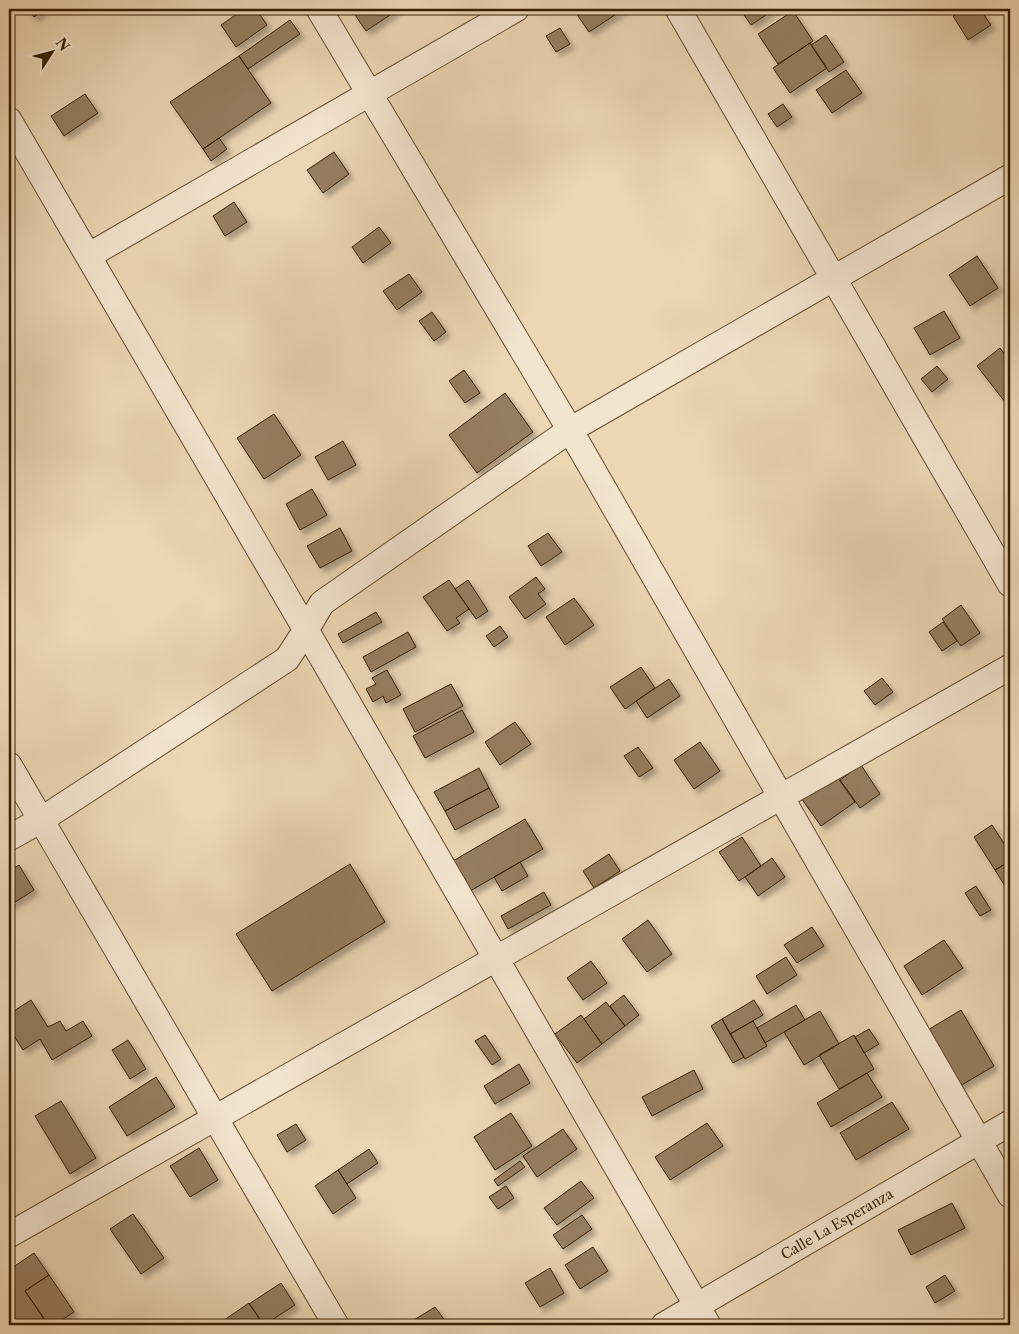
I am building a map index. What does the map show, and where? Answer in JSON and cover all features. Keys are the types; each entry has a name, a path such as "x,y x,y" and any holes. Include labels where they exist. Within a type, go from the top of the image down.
{"street":[{"path":"318,9 570,430 1010,1195"},
{"path":"88,256 516,9"},
{"path":"678,9 1010,584"},
{"path":"9,120 702,1316"},
{"path":"9,838 41,820 287,659 322,603 570,430 1010,177"},
{"path":"9,1235 1010,667"},
{"path":"9,765 336,1325"},
{"name":"Calle La Esperanza","path":"664,1325 702,1316 1010,1123"}],"building":[{"path":"28,9 42,9 43,11 34,17"},
{"path":"244,9 256,9 267,25 236,47 221,25"},
{"path":"351,9 399,9 366,31"},
{"path":"624,9 589,32 574,10"},
{"path":"740,9 775,9 751,25"},
{"path":"964,9 980,9 991,25 968,40 953,16"},
{"path":"793,11 813,41 778,64 758,34"},
{"path":"290,20 300,34 248,69 239,56"},
{"path":"560,28 570,44 556,52 546,36"},
{"path":"826,35 844,62 829,72 811,45"},
{"path":"810,43 827,68 790,93 773,68"},
{"path":"239,56 271,103 203,149 170,102"},
{"path":"846,70 862,93 832,113 816,90"},
{"path":"85,94 98,113 64,136 51,116"},
{"path":"783,104 792,117 777,127 768,114"},
{"path":"219,138 227,149 211,161 203,149"},
{"path":"334,152 349,174 323,193 307,170"},
{"path":"234,202 247,222 225,236 213,216"},
{"path":"379,227 391,243 363,263 352,247"},
{"path":"977,256 998,288 970,306 949,275"},
{"path":"409,274 422,292 397,310 383,291"},
{"path":"944,311 960,338 930,355 914,328"},
{"path":"432,312 446,332 434,341 419,321"},
{"path":"1000,348 1010,361 1010,398 1005,402 977,366"},
{"path":"937,366 948,379 932,392 921,379"},
{"path":"464,370 480,393 465,403 449,381"},
{"path":"505,393 533,432 477,473 449,435"},
{"path":"274,414 301,455 264,479 237,438"},
{"path":"343,441 356,465 328,480 315,457"},
{"path":"312,489 327,515 300,530 286,504"},
{"path":"340,528 352,551 320,568 307,546"},
{"path":"548,533 562,552 541,566 528,546"},
{"path":"536,577 545,589 538,594 546,604 525,619 509,597"},
{"path":"449,580 469,609 456,618 460,623 447,631 423,597"},
{"path":"468,580 488,611 476,619 455,589"},
{"path":"574,598 594,625 565,645 546,617"},
{"path":"961,605 980,633 961,646 942,619"},
{"path":"376,612 382,622 343,643 338,634"},
{"path":"943,622 957,641 942,651 929,632"},
{"path":"500,626 508,637 494,647 486,636"},
{"path":"408,632 416,647 371,672 363,657"},
{"path":"641,667 655,688 625,709 610,687"},
{"path":"387,670 401,695 386,703 383,696 373,702 366,689 376,684 372,678"},
{"path":"882,678 893,692 875,705 864,691"},
{"path":"669,679 680,696 647,718 636,701"},
{"path":"451,684 463,706 415,732 403,709"},
{"path":"462,710 474,732 425,758 413,736"},
{"path":"515,722 531,744 500,765 485,742"},
{"path":"700,742 720,771 694,789 674,760"},
{"path":"638,747 653,768 639,777 624,756"},
{"path":"861,765 880,794 860,808 840,780"},
{"path":"479,768 489,788 445,811 434,792"},
{"path":"835,774 855,802 821,826 801,798"},
{"path":"489,788 499,807 455,830 445,811"},
{"path":"525,819 543,849 470,891 453,861"},
{"path":"992,825 1010,853 1010,861 995,870 974,837"},
{"path":"742,837 761,866 739,881 719,852"},
{"path":"609,854 620,871 594,888 583,871"},
{"path":"772,858 785,877 758,896 745,877"},
{"path":"1010,861 1010,894 995,870"},
{"path":"520,862 528,876 502,891 494,877"},
{"path":"350,864 385,922 272,991 236,934"},
{"path":"19,865 34,890 9,906 9,871"},
{"path":"976,886 991,910 980,916 965,893"},
{"path":"544,892 551,905 508,929 501,916"},
{"path":"648,920 672,954 647,972 622,939"},
{"path":"812,927 824,946 797,963 784,945"},
{"path":"944,940 963,968 922,995 904,966"},
{"path":"786,957 797,975 767,994 756,976"},
{"path":"591,961 607,983 583,1000 567,978"},
{"path":"624,995 639,1015 625,1026 610,1006"},
{"path":"31,1000 48,1027 60,1021 66,1031 83,1021 92,1036 52,1060 40,1039 23,1050 9,1028 9,1014"},
{"path":"754,1000 763,1015 730,1034 722,1019"},
{"path":"606,1002 625,1026 602,1044 584,1019"},
{"path":"796,1005 805,1020 765,1043 757,1028"},
{"path":"961,1010 994,1066 955,1089 923,1033"},
{"path":"820,1011 839,1044 804,1065 784,1032"},
{"path":"581,1015 602,1044 577,1063 555,1034"},
{"path":"722,1019 744,1057 733,1063 711,1026"},
{"path":"753,1021 767,1046 745,1059 730,1034"},
{"path":"869,1029 879,1044 864,1053 855,1037"},
{"path":"485,1035 501,1059 492,1065 475,1041"},
{"path":"854,1035 874,1069 839,1089 819,1055"},
{"path":"128,1040 146,1069 130,1079 112,1050"},
{"path":"519,1064 530,1083 495,1104 484,1086"},
{"path":"694,1070 703,1089 652,1116 642,1097"},
{"path":"867,1073 882,1097 831,1127 817,1103"},
{"path":"156,1077 175,1107 127,1136 109,1107"},
{"path":"61,1101 96,1158 70,1174 35,1116"},
{"path":"892,1102 909,1129 856,1160 840,1133"},
{"path":"511,1113 532,1146 495,1170 474,1137"},
{"path":"707,1123 723,1146 670,1180 655,1157"},
{"path":"296,1124 306,1140 287,1152 277,1135"},
{"path":"563,1129 577,1149 537,1177 523,1156"},
{"path":"199,1148 218,1180 190,1197 170,1166"},
{"path":"369,1149 378,1163 347,1184 338,1170"},
{"path":"520,1161 525,1167 498,1186 494,1180"},
{"path":"338,1170 356,1198 333,1214 315,1186"},
{"path":"581,1181 594,1198 557,1225 544,1208"},
{"path":"506,1186 514,1198 498,1209 489,1197"},
{"path":"952,1203 965,1228 911,1255 898,1230"},
{"path":"133,1214 164,1258 141,1274 110,1229"},
{"path":"582,1215 592,1229 563,1249 553,1235"},
{"path":"593,1247 608,1271 580,1289 565,1265"},
{"path":"34,1253 49,1275 25,1291 44,1318 34,1325 13,1325 9,1319 9,1302 12,1300 9,1295 9,1270"},
{"path":"550,1268 564,1293 540,1307 525,1283"},
{"path":"49,1275 74,1312 54,1325 48,1325 25,1291"},
{"path":"945,1275 955,1291 935,1303 926,1287"},
{"path":"281,1283 295,1305 264,1325 249,1304"},
{"path":"249,1303 264,1325 217,1325"},
{"path":"435,1307 448,1325 411,1325 409,1323"}]}
